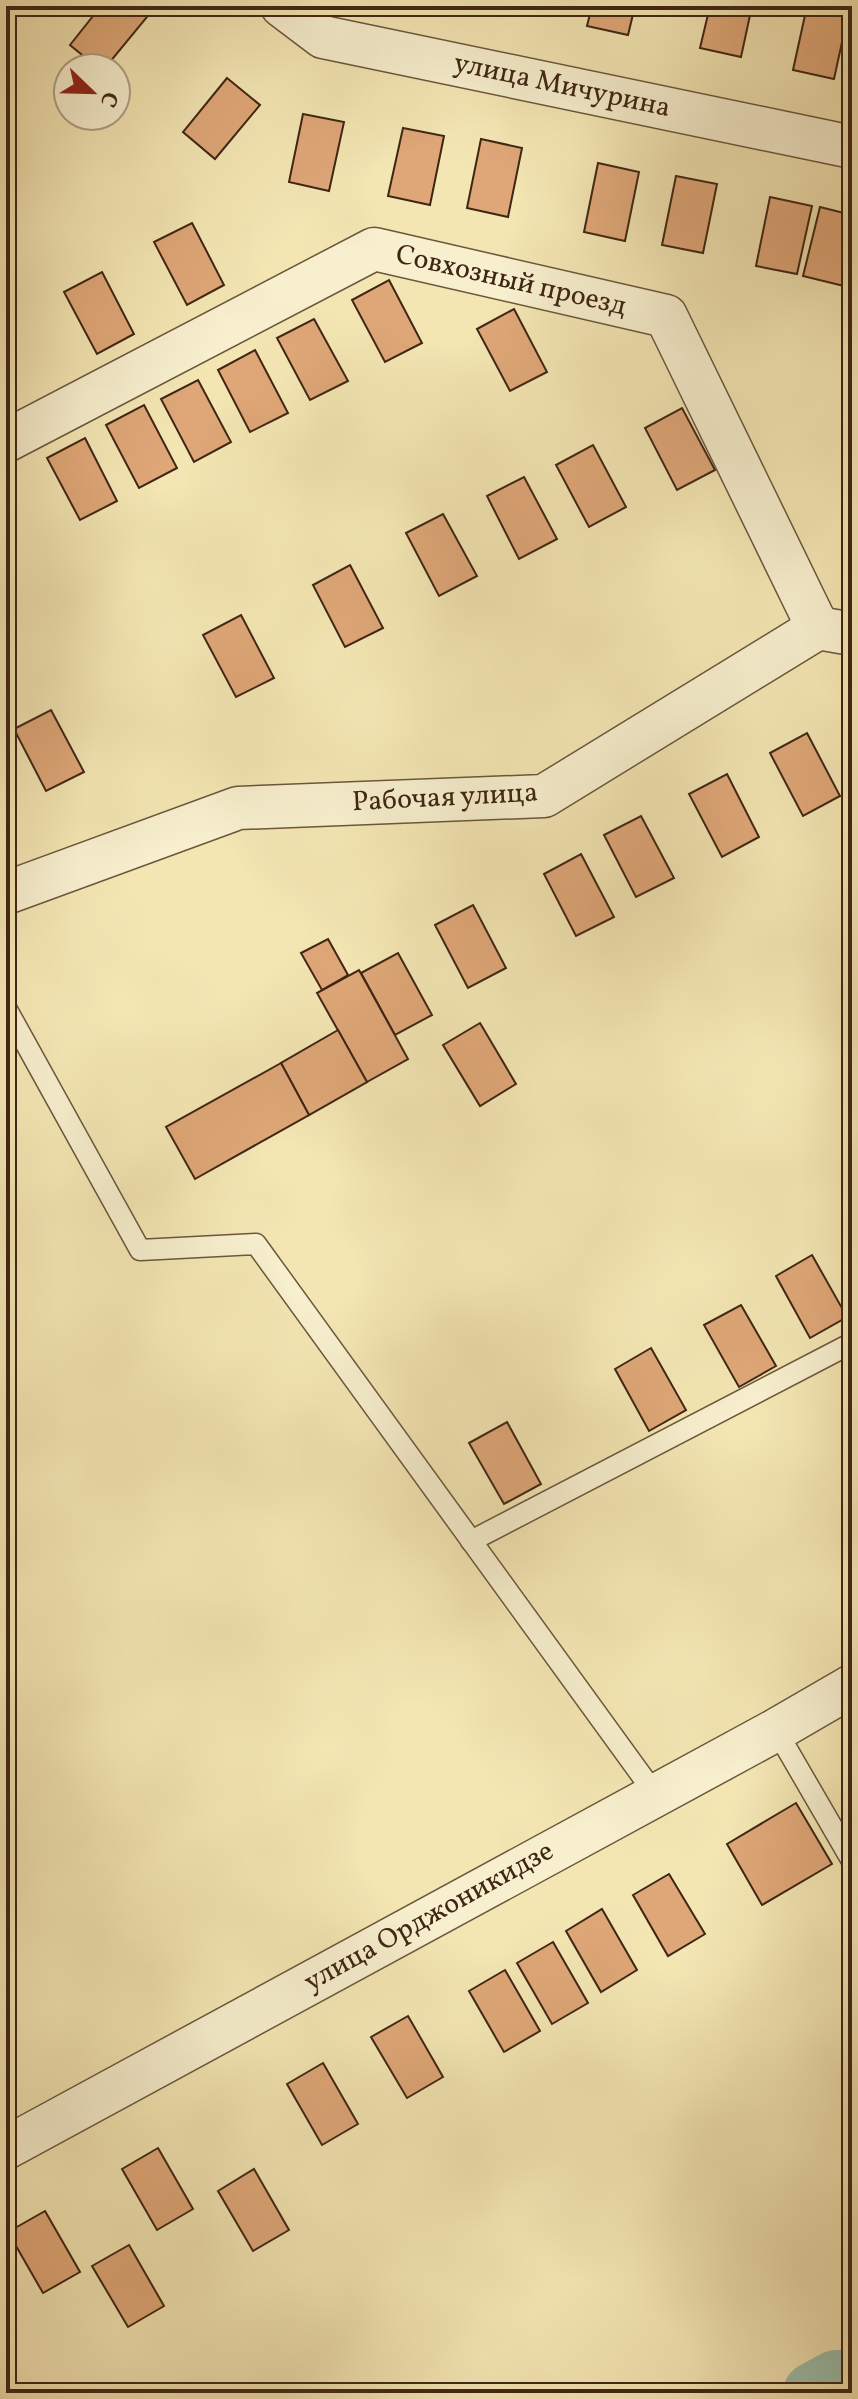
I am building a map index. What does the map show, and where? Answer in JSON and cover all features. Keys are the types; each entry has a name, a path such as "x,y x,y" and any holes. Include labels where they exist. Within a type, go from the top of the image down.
{"street":[{"name":"улица Мичурина","path":"282,6 323,37 852,147"},
{"name":"Совхозный проезд","path":"6,441 374,249 666,316 835,631"},
{"name":"Рабочая улица","path":"6,893 238,808 544,796 835,631"},
{"name":"улица Орджоникидзе","path":"6,2148 852,1686"}],"lane":[{"path":"6,1008 140,1250 256,1244 655,1794"},
{"path":"471,1541 852,1343"},
{"path":"776,1730 852,1861"}],"building":[{"path":"101,6 133,6 147,17 118,52 79,52 70,45"},
{"path":"592,6 635,6 628,35 587,26"},
{"path":"710,6 752,6 741,57 700,48"},
{"path":"807,6 849,10 834,79 793,70"},
{"path":"227,78 260,105 215,159 183,132"},
{"path":"303,114 344,122 329,191 289,182"},
{"path":"403,128 444,136 430,205 388,196"},
{"path":"481,139 522,148 508,217 467,208"},
{"path":"598,163 639,172 625,241 584,232"},
{"path":"676,176 717,184 703,253 662,245"},
{"path":"770,197 812,206 797,274 756,266"},
{"path":"820,207 852,215 852,253 844,286 803,276"},
{"path":"192,223 224,285 187,305 154,242"},
{"path":"102,272 134,334 97,354 64,292"},
{"path":"389,280 422,343 385,362 352,300"},
{"path":"514,309 547,372 510,391 477,329"},
{"path":"314,319 348,381 310,400 277,338"},
{"path":"255,350 288,413 250,432 218,370"},
{"path":"198,380 231,442 194,462 161,399"},
{"path":"144,405 177,468 139,488 106,425"},
{"path":"682,408 715,470 677,490 645,428"},
{"path":"85,438 117,501 80,520 47,458"},
{"path":"593,445 626,507 589,527 556,465"},
{"path":"524,477 557,539 519,559 487,496"},
{"path":"443,514 477,576 439,596 406,533"},
{"path":"350,565 383,628 345,647 313,585"},
{"path":"241,615 274,678 236,697 203,635"},
{"path":"51,710 84,772 46,791 14,729"},
{"path":"807,733 840,796 803,816 770,753"},
{"path":"727,774 759,837 722,857 689,794"},
{"path":"641,816 674,878 636,897 604,835"},
{"path":"581,854 614,917 576,936 544,874"},
{"path":"473,905 506,968 468,988 435,925"},
{"path":"328,939 348,975 322,990 301,953"},
{"path":"398,953 432,1015 395,1035 361,973"},
{"path":"359,970 408,1059 367,1082 317,993"},
{"path":"480,1023 516,1084 480,1106 443,1045"},
{"path":"338,1030 367,1082 309,1115 281,1063"},
{"path":"281,1063 309,1115 195,1179 166,1127"},
{"path":"812,1255 847,1317 810,1338 776,1276"},
{"path":"741,1305 776,1366 739,1387 704,1325"},
{"path":"651,1348 686,1410 649,1431 615,1369"},
{"path":"507,1422 541,1484 504,1504 469,1443"},
{"path":"796,1803 832,1864 762,1905 727,1844"},
{"path":"669,1874 705,1934 668,1956 633,1895"},
{"path":"602,1909 637,1970 601,1992 566,1931"},
{"path":"553,1942 588,2003 552,2024 517,1963"},
{"path":"505,1970 540,2031 504,2052 469,1991"},
{"path":"408,2016 443,2077 407,2098 371,2037"},
{"path":"323,2063 358,2124 322,2145 287,2084"},
{"path":"158,2148 193,2209 157,2230 122,2169"},
{"path":"254,2169 289,2230 253,2251 218,2191"},
{"path":"45,2211 80,2272 43,2293 8,2232"},
{"path":"129,2245 164,2306 128,2327 92,2266"}],"waterway":[{"path":"814,2393 836,2381 852,2381"}]}
